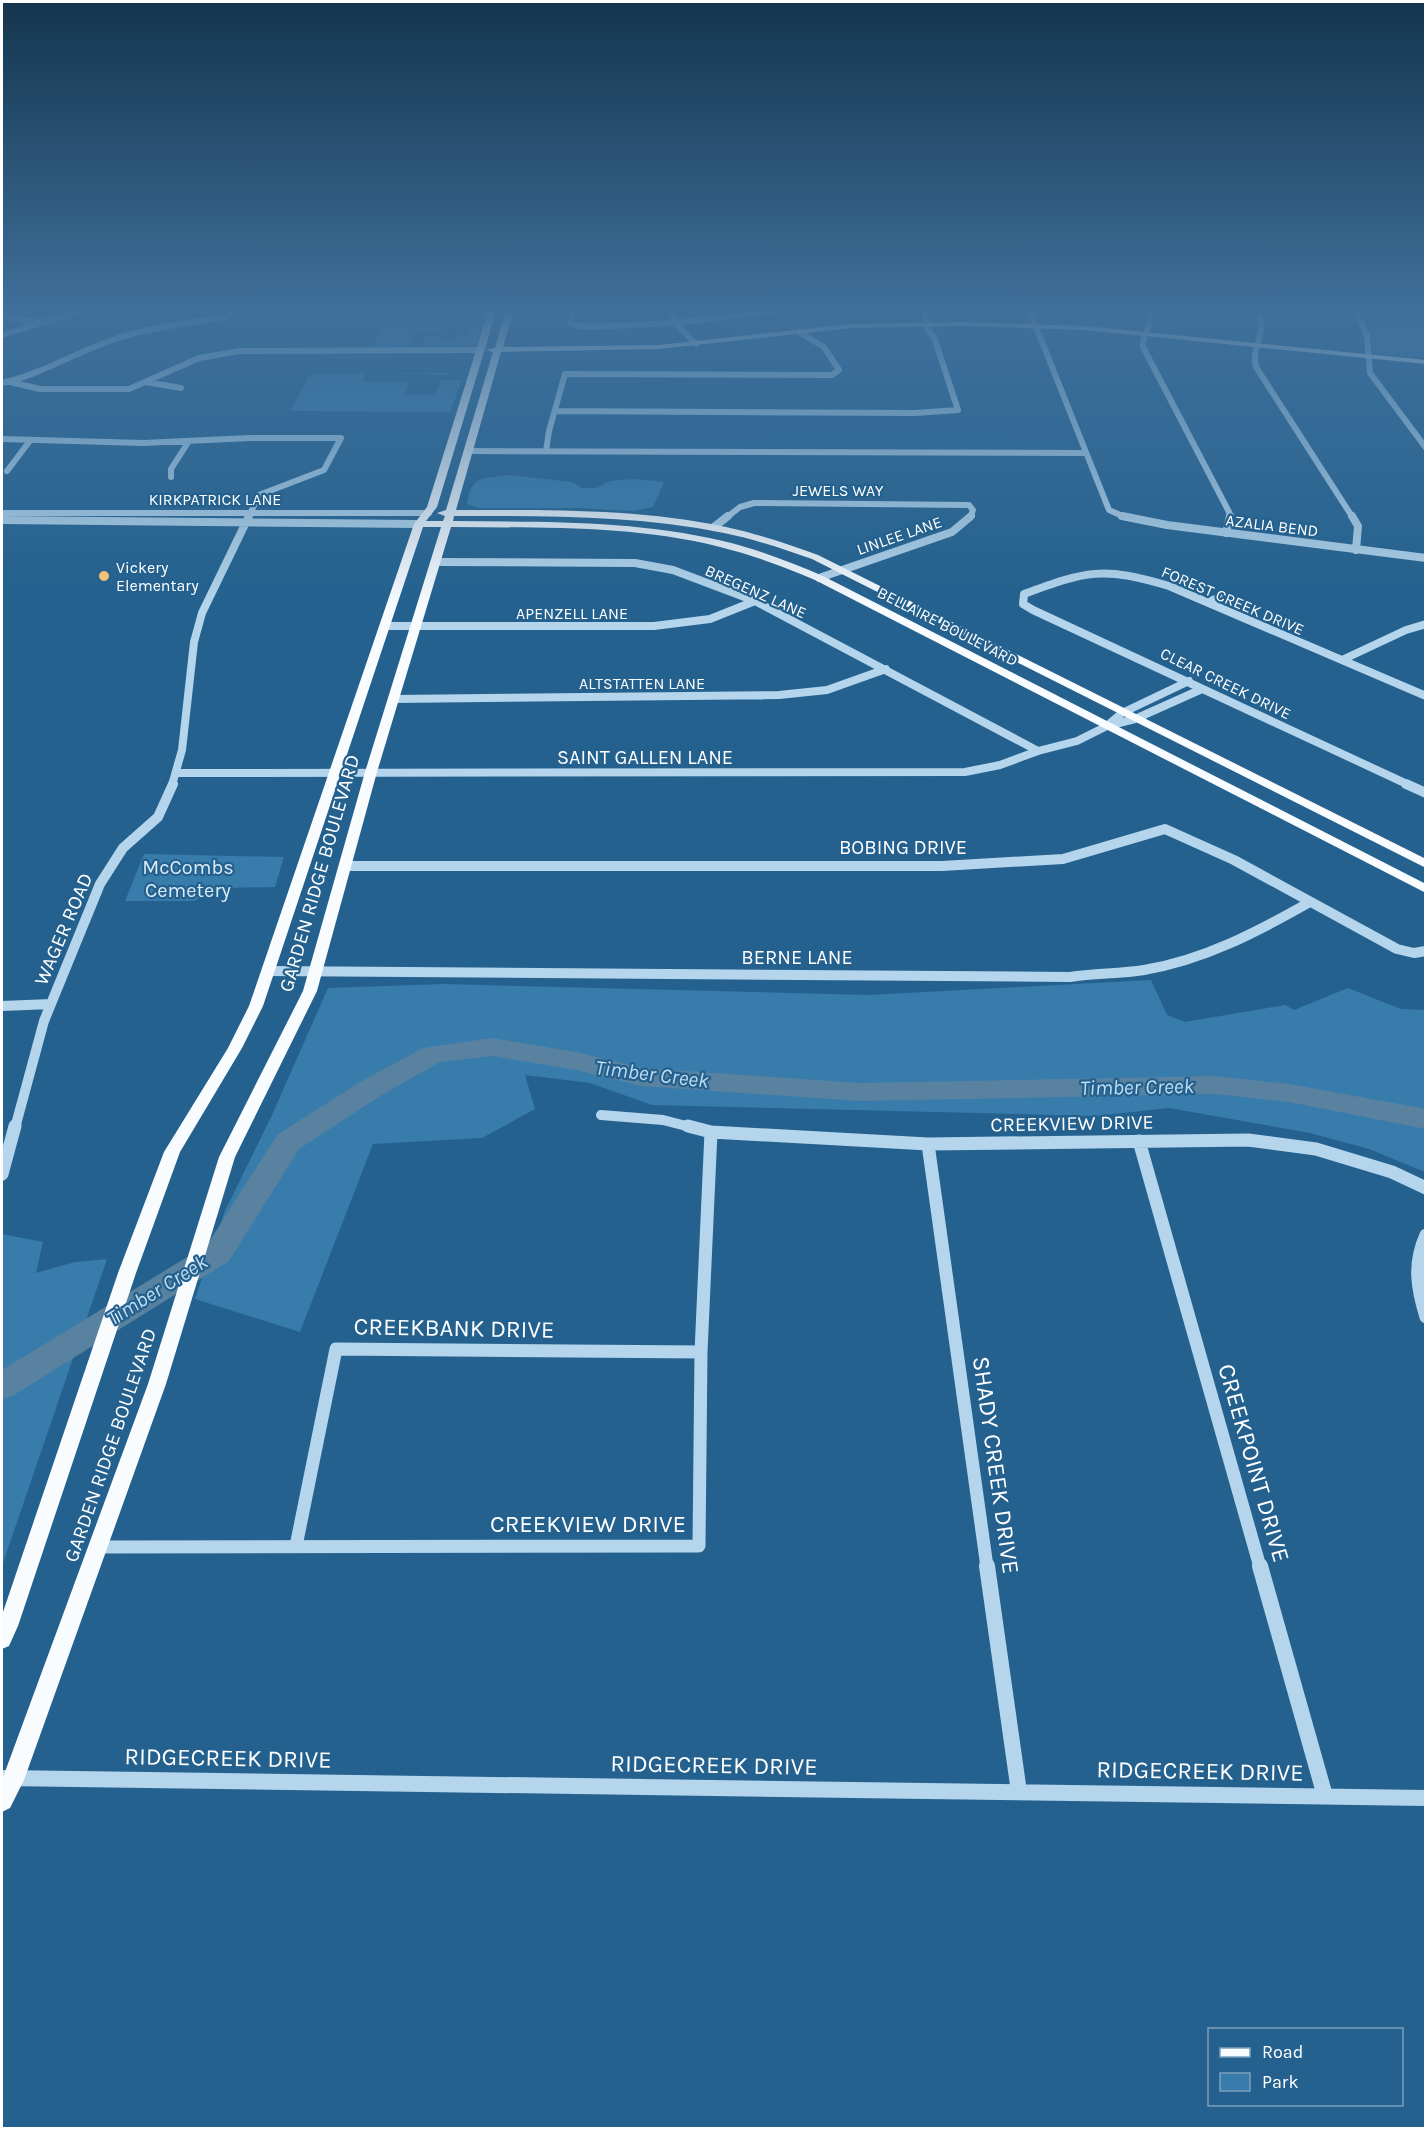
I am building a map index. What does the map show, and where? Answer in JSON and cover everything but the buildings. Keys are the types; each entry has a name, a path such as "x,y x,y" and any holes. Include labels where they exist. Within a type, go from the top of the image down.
{"main road":[{"name":"GARDEN RIDGE BOULEVARD","path":"2,1640 83,1402 172,1152 235,1048 256,1006 337,772 418,524 429,513 461,408"},
{"name":"GARDEN RIDGE BOULEVARD","path":"2,1801 7,1779 99,1547 157,1384 227,1157 301,1013 316,972 371,772 481,408"},
{"path":"456,422 460,449 469,451"},
{"name":"BELLAIRE BOULEVARD","path":"429,513 605,515 659,518 714,527 775,542 815,557 1425,864"},
{"name":"BELLAIRE BOULEVARD","path":"418,524 606,527 664,531 769,556 819,578 1425,889"}],"street":[{"path":"546,450 555,411 915,413 957,408"},
{"path":"469,451 1085,453 1067,408"},
{"path":"1175,408 1229,512 1230,519 1226,533"},
{"path":"1283,408 1358,526 1356,550"},
{"path":"1395,408 1425,448"},
{"name":"WAGER ROAD","path":"2,1174 44,1021 100,884 123,848 158,817 170,794 182,750 194,642 202,613 259,495 324,470 341,438 189,441"},
{"path":"2,439 29,442 189,441"},
{"path":"171,477 171,469 189,441"},
{"path":"7,471 29,442"},
{"name":"AZALIA BEND","path":"1085,453 1104,503 1116,514 1167,525 1425,558"},
{"name":"JEWELS WAY","path":"714,527 740,507 754,503 969,505"},
{"name":"LINLEE LANE","path":"819,578 838,569 952,532 971,517 973,510 969,505"},
{"name":"KIRKPATRICK LANE","path":"2,513 429,513"},
{"name":"KIRKPATRICK LANE","path":"2,520 418,524"},
{"name":"BREGENZ LANE","path":"436,562 656,565 756,602 1038,751"},
{"name":"FOREST CREEK DRIVE","path":"1024,594 1077,575 1106,573 1140,577 1208,602 1425,696"},
{"name":"CLEAR CREEK DRIVE","path":"1024,594 1023,604 1033,610 1425,793"},
{"path":"1208,602 1223,596"},
{"name":"APENZELL LANE","path":"385,626 654,626 710,620 756,602"},
{"path":"1342,660 1406,630 1425,624"},
{"name":"ALTSTATTEN LANE","path":"393,699 779,696 827,690 886,669"},
{"path":"1107,726 1122,713 1189,681"},
{"path":"1107,726 1135,719 1202,689"},
{"name":"SAINT GALLEN LANE","path":"176,773 965,772 1000,765 1038,751 1077,741 1107,726"},
{"name":"BOBING DRIVE","path":"345,866 942,866 1063,859 1165,829 1234,860 1397,949 1414,953 1425,951"},
{"name":"BERNE LANE","path":"268,971 1070,977 1100,972 1143,970 1189,959 1246,938 1310,903"},
{"path":"2,1006 51,1004"},
{"name":"CREEKVIEW DRIVE","path":"601,1115 663,1120 711,1132 928,1144 1248,1140 1283,1144 1353,1159 1392,1172 1425,1188"},
{"name":"CREEKVIEW DRIVE","path":"99,1547 699,1546 701,1352 711,1132"},
{"name":"CREEKPOINT DRIVE","path":"1139,1142 1325,1796"},
{"name":"SHADY CREEK DRIVE","path":"928,1144 1019,1792"},
{"path":"1425,1235 1417,1251 1416,1284 1425,1317"},
{"name":"CREEKBANK DRIVE","path":"296,1546 336,1349 701,1352"},
{"name":"RIDGECREEK DRIVE","path":"7,1779 1425,1798"}],"green space":[{"path":"291,408 451,408 450,412 290,411"},
{"path":"507,475 572,482 582,488 596,488 610,481 635,479 664,482 653,507 633,511 577,508 478,508 467,504 472,488 479,480"},
{"name":"McCombs Cemetery","path":"144,854 284,857 275,887 223,888 194,901 125,901"},
{"path":"1151,980 1167,1015 1185,1022 1285,1005 1294,1010 1348,988 1401,1009 1425,1010 1425,1172 1369,1149 1310,1133 1169,1108 1095,1116 652,1105 590,1083 525,1075 535,1109 482,1138 373,1144 300,1332 195,1299 225,1211 272,1115 328,988 444,984 869,995"},
{"path":"2,1234 43,1242 36,1273 75,1262 107,1259 2,1566"}],"waterway":[{"name":"Timber Creek","path":"2,1386 218,1253 288,1142 370,1089 433,1054 492,1047 576,1061 642,1077 860,1092 1216,1085 1289,1093 1426,1119"}],"place":[{"name":"Vickery Elementary","path":"104,576"}]}
